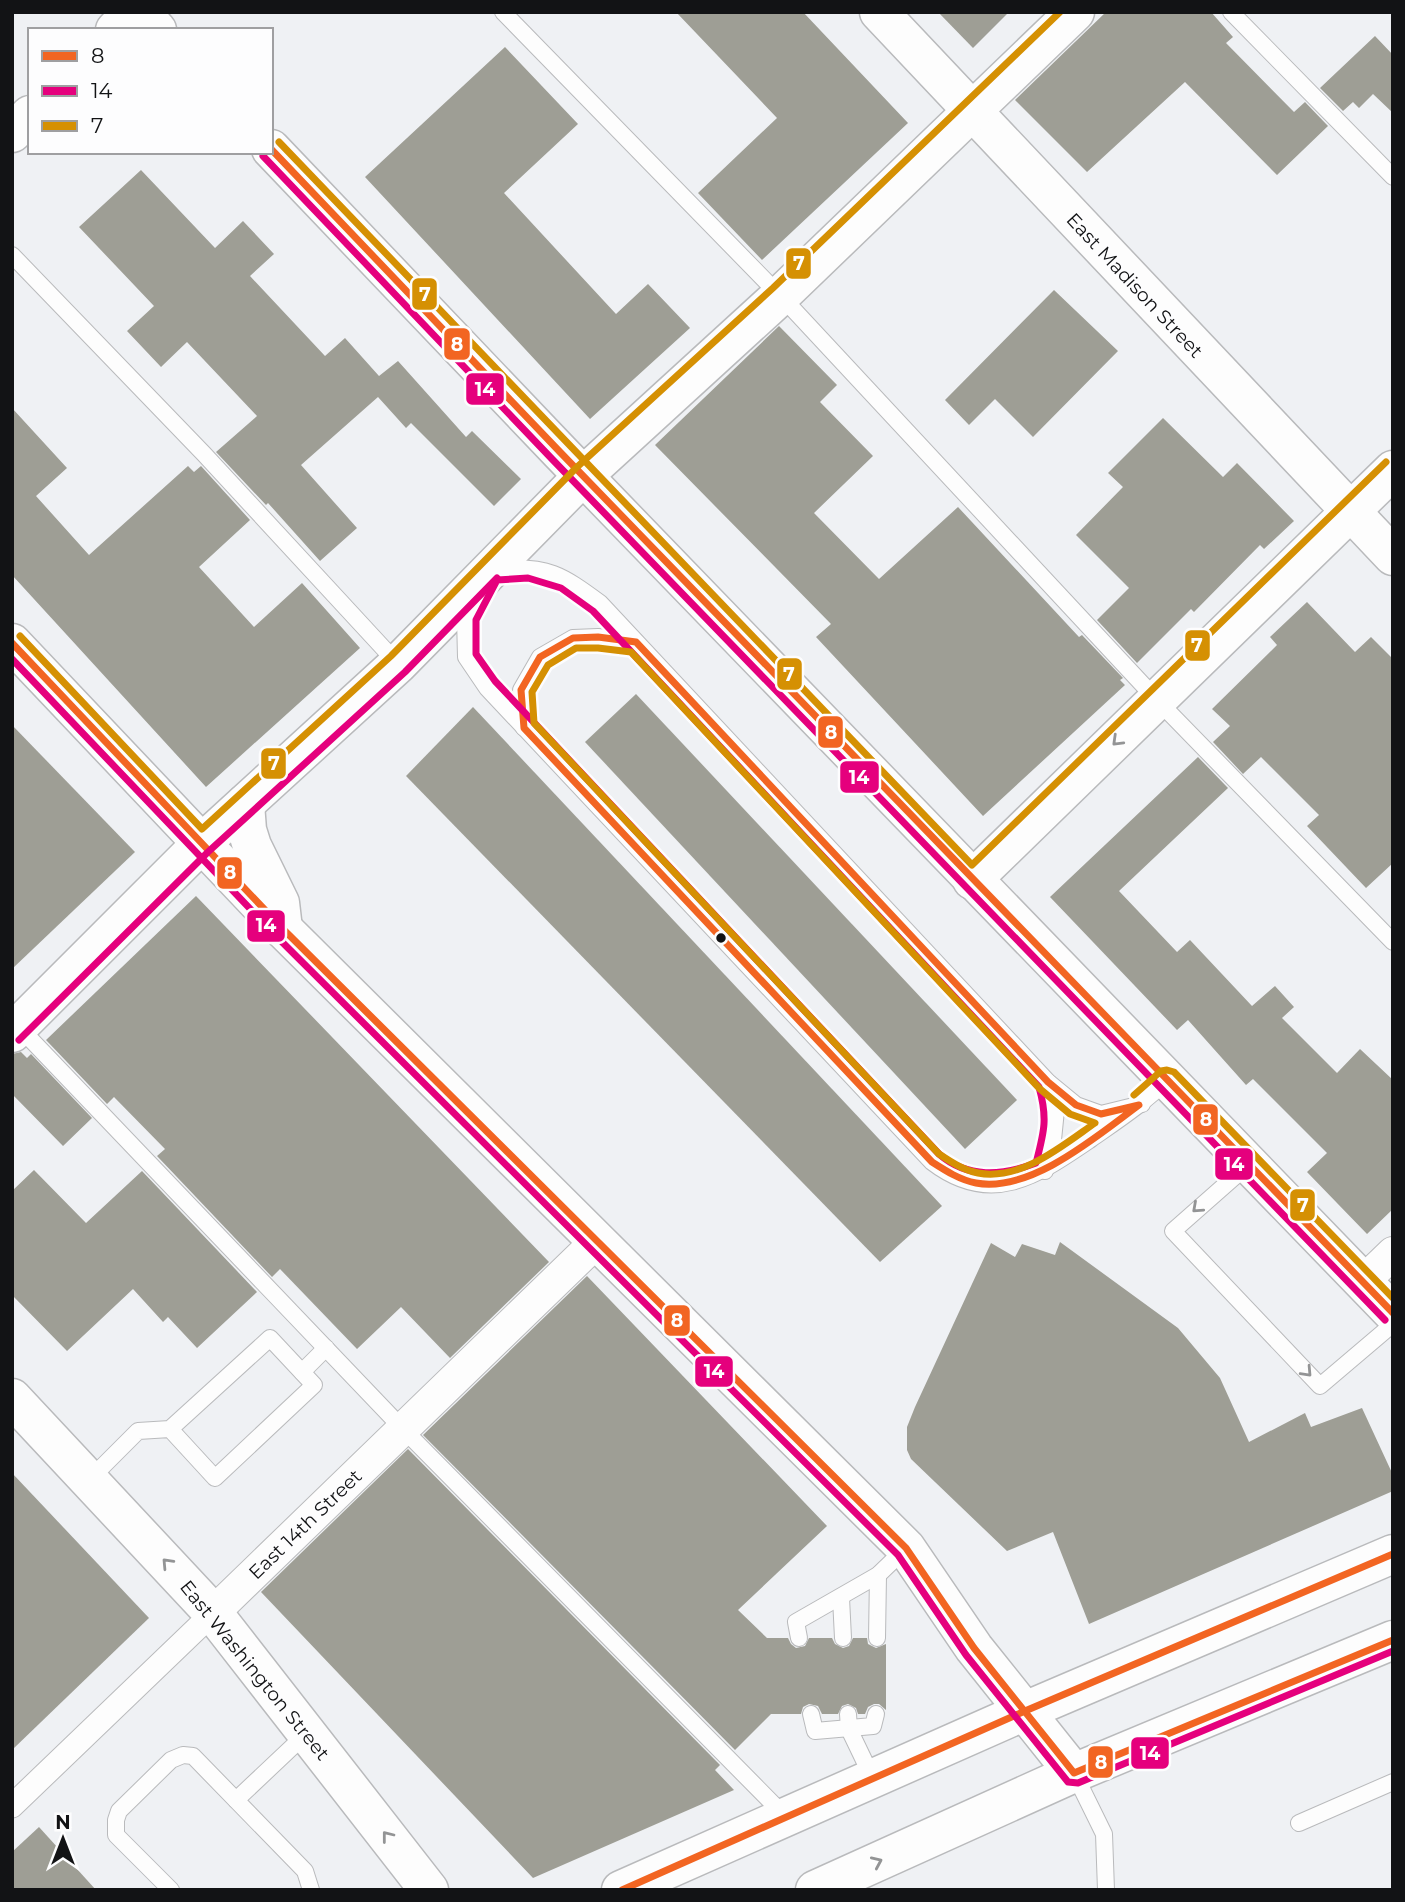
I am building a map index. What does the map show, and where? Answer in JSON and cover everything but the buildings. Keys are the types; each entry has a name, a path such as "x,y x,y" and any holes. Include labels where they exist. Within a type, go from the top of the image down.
{"main road":[{"path":"117,28 132,12"},
{"path":"141,12 155,28"},
{"name":"East Madison Street","path":"878,12 1393,556"},
{"path":"14,1027 201,845 398,664 583,476 780,296 1075,12"},
{"path":"12,133 28,117"},
{"path":"273,151 972,880 1155,1092 1249,1164 1393,1313"},
{"path":"972,880 1393,470"},
{"path":"12,643 283,929 906,1548 974,1648 1074,1773"},
{"path":"245,804 251,846 280,902 283,929"},
{"name":"East Washington Street","path":"12,1398 213,1613 429,1890"},
{"path":"621,1890 1025,1711 1393,1554"},
{"path":"815,1890 1074,1773 1393,1640"}],"street":[{"name":"East 14th Street","path":"12,1806 596,1242"},
{"path":"1364,1281 1393,1253"}],"lane":[{"path":"503,12 780,296 1158,701 1393,942"},
{"path":"1231,12 1393,177"},
{"path":"12,254 204,454 398,664"},
{"path":"529,567 566,578 600,603 1048,1082 1076,1105 1101,1114 1155,1092 1045,1171 1019,1181 984,1184 951,1177 932,1162 486,688 466,657 465,617 491,570 529,567"},
{"path":"524,728 521,690 540,657 573,638 598,637 636,642"},
{"path":"14,1027 403,1429 786,1816"},
{"path":"1045,1171 1053,1140 1056,1110 1048,1082"},
{"path":"1249,1164 1173,1231 1320,1386 1393,1324"},
{"path":"89,1480 138,1431 170,1429 270,1338 314,1385 215,1478 170,1429"},
{"path":"302,1372 326,1349"},
{"path":"799,1638 796,1622 878,1575 906,1548"},
{"path":"877,1638 878,1575"},
{"path":"841,1598 843,1638"},
{"path":"811,1714 815,1731 848,1721 873,1726 876,1714"},
{"path":"848,1721 873,1779"},
{"path":"236,1800 307,1733"},
{"path":"171,1890 116,1835 116,1820 119,1811 171,1760 183,1755 192,1756 305,1871 312,1890"},
{"path":"1074,1773 1104,1834 1106,1890"},
{"path":"1299,1823 1393,1782"}],"transit line":[{"name":"7","path":"20,636 202,829 391,656 576,468 773,288 1060,12"},
{"name":"7","path":"279,142 972,865 1386,462"},
{"name":"8","path":"273,151 560,452 1393,1313"},
{"name":"14","path":"263,156 552,459 1385,1320"},
{"name":"14","path":"19,1040 208,852 405,672 497,578"},
{"name":"14","path":"528,578 561,588 593,611 1039,1087 1044,1125 1036,1163 1011,1171 986,1173 962,1168 939,1154 495,681 476,654 476,620 497,580 528,578"},
{"name":"8","path":"598,637 636,642 1048,1082 1076,1105 1101,1114 1139,1105 1062,1159 1019,1179 997,1184 976,1183 948,1172 932,1162 524,728 521,690 540,657 573,638 598,637"},
{"name":"8","path":"12,643 283,929 906,1548 974,1648 1074,1773 1393,1640"},
{"name":"7","path":"576,648 631,652 1040,1089 1070,1114 1095,1123 1040,1160 1010,1172 973,1172 939,1154 534,723 532,692 548,665 576,648"},
{"name":"14","path":"12,659 276,936 898,1555 966,1655 1068,1782 1078,1783 1393,1651"},
{"name":"7","path":"1134,1095 1161,1071 1174,1072 1393,1298"},
{"name":"8","path":"622,1890 1025,1711 1393,1554"}]}
